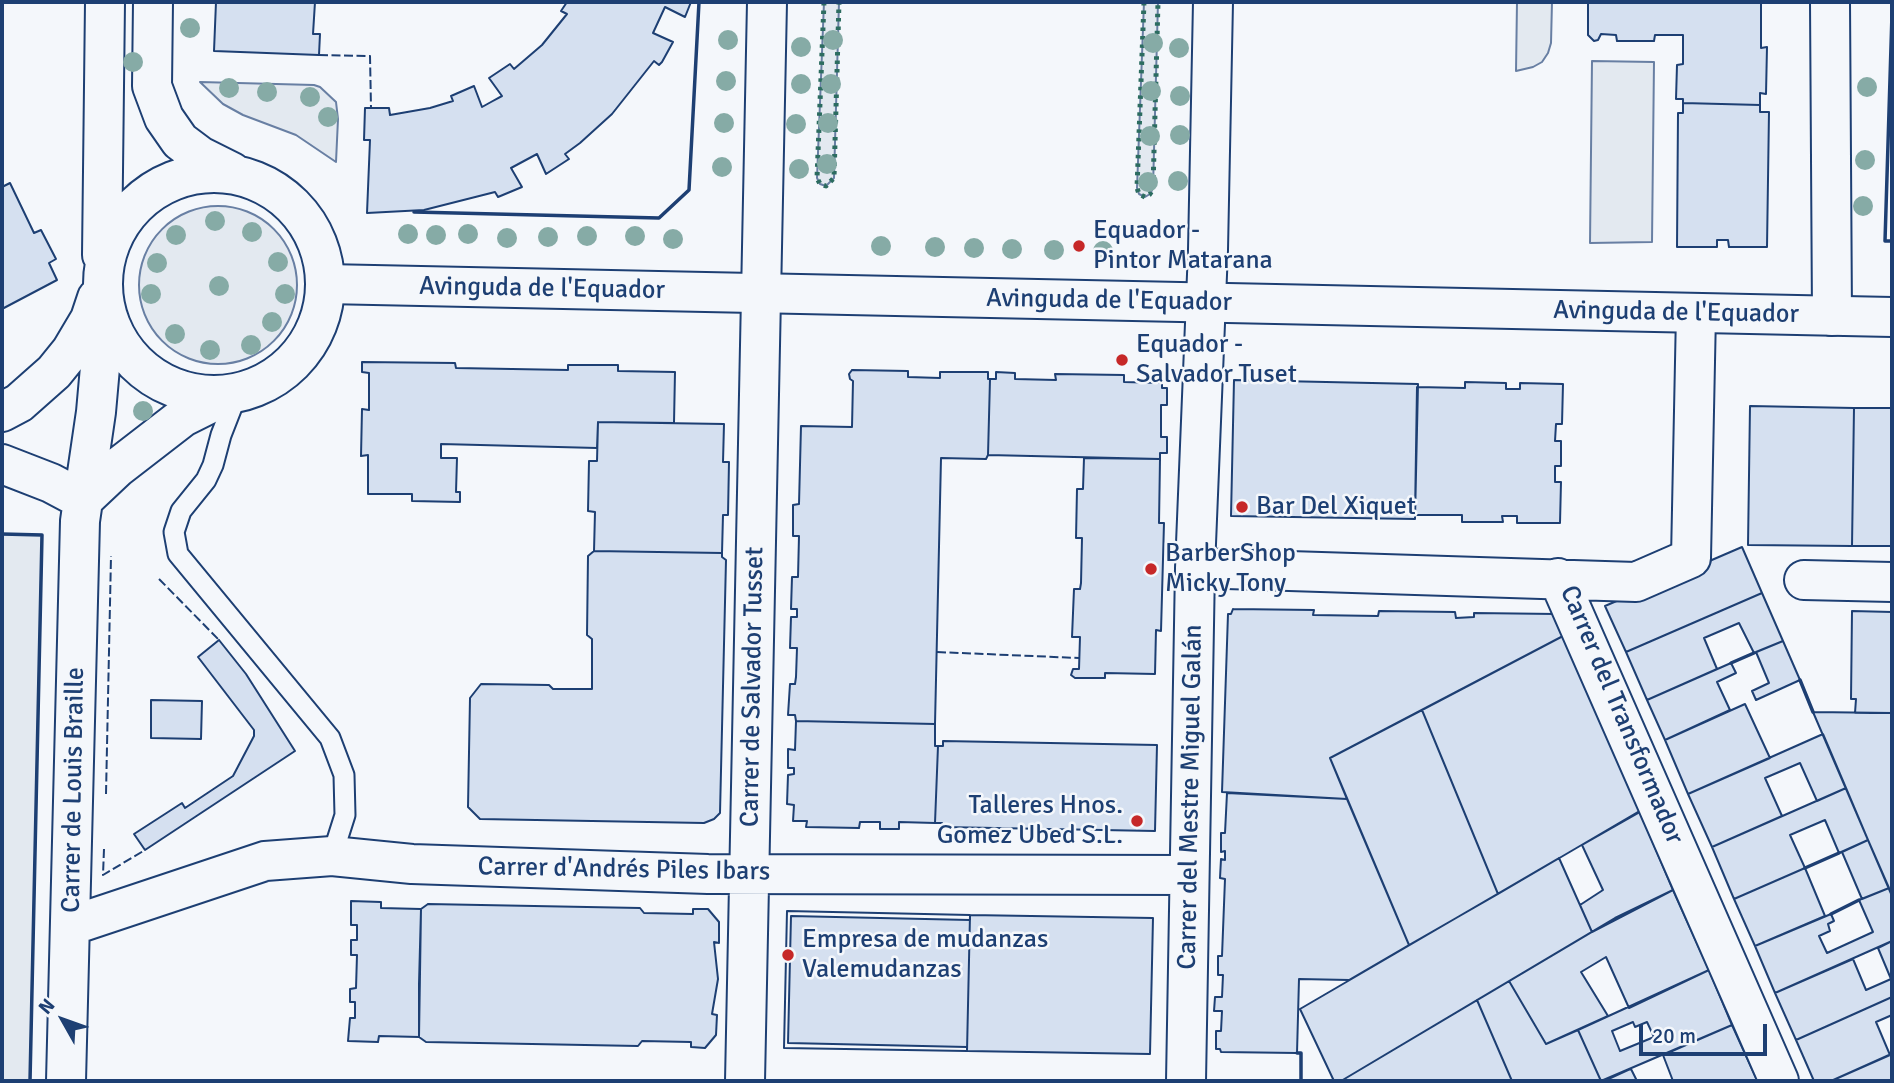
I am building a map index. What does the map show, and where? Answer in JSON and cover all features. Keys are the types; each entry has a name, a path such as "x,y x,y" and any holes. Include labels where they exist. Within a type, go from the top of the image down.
{"street":[{"path":"105,2 102,287 114,335 134,363 161,383 194,394 233,394"},
{"path":"2,464 51,483 83,500 117,468 183,417 233,394 266,383 290,365 309,342 321,314 326,284 322,253 309,224 289,201 263,183 234,173 200,156 180,141 164,118 152,86 153,2"},
{"name":"Carrer de Salvador Tusset","path":"745,1081 767,2"},
{"name":"Carrer del Mestre Miguel Galán","path":"1186,1081 1195,568 1213,2"},
{"path":"1830,2 1832,316"},
{"path":"2,412 19,403 54,372 71,351 90,319 102,287 111,240 131,208 161,185 196,173 234,173"},
{"name":"Avinguda de l'Equador","path":"326,284 1892,317"},
{"name":"Carrer de Louis Braille","path":"66,1081 80,521 102,356 102,287"},
{"name":"Carrer del Transformador","path":"1696,313 1691,558 1636,582 1558,578 1779,1081"},
{"path":"1195,568 1558,578"},
{"path":"1804,580 1892,582"},
{"name":"Carrer d'Andrés Piles Ibars","path":"70,926 265,861 332,856 412,864 708,874 1189,875"}],"lane":[{"path":"233,394 213,466 206,480 181,511 174,532 178,554 330,738 344,775 345,815 332,856"}],"shaded area":[{"path":"824,2 839,2 834,178 826,186 820,184 817,178"},
{"path":"1144,2 1158,2 1153,188 1145,197 1139,194 1137,188"},
{"path":"1517,2 1552,2 1551,43 1548,53 1542,62 1516,71"},
{"path":"1592,61 1654,62 1652,242 1590,243"},
{"path":"200,82 320,87 336,102 336,162 296,135 243,115 223,104"},
{"path":"218,206 248,212 274,229 291,255 297,285 291,315 274,341 248,358 218,364 188,358 162,341 145,315 139,285 145,255 162,229 188,212"},
{"path":"2,534 42,535 30,1081 2,1081"}],"building":[{"path":"216,2 315,2 313,34 320,34 319,55 214,51"},
{"path":"567,2 691,2 685,17 665,7 653,33 673,42 662,62 659,65 654,61 612,114 565,154 569,159 546,174 537,154 511,168 522,187 498,197 495,192 424,210 367,213 370,140 364,140 365,108 389,108 390,115 430,108 453,101 451,96 474,86 482,107 502,96 489,78 510,64 514,69 542,45 567,14 561,11"},
{"path":"1588,2 1761,2 1761,48 1767,47 1766,94 1760,93 1760,105 1683,103 1683,99 1676,99 1677,65 1683,64 1683,35 1655,35 1654,41 1617,41 1616,35 1601,34 1598,40 1594,41 1588,35"},
{"path":"1683,103 1760,105 1760,112 1769,112 1767,247 1729,247 1728,240 1717,240 1717,247 1677,247 1678,113 1683,113"},
{"path":"10,183 34,233 41,230 56,259 49,263 57,280 2,309 2,187"},
{"path":"362,362 455,363 456,368 568,370 568,365 618,365 618,371 675,372 674,423 598,422 597,448 441,444 441,458 457,458 456,492 460,492 460,502 412,501 412,494 368,494 368,455 361,456 362,409 369,410 369,373 362,372"},
{"path":"852,370 908,371 908,377 940,378 940,372 988,372 990,379 986,459 941,458 935,724 796,721 795,715 788,715 790,684 795,684 796,677 797,648 790,648 791,617 797,617 797,609 791,609 792,577 798,577 799,536 793,536 793,505 799,504 801,426 852,427 853,381 849,374"},
{"path":"996,372 1015,373 1015,379 1056,380 1055,374 1124,375 1124,382 1162,383 1162,388 1167,388 1167,405 1161,405 1161,437 1167,437 1167,453 1160,453 1160,459 988,455 990,379 996,379"},
{"path":"1234,380 1418,384 1415,519 1231,516"},
{"path":"1465,382 1506,383 1506,389 1520,389 1520,383 1563,384 1562,424 1556,424 1555,441 1561,441 1561,466 1555,466 1555,482 1561,482 1560,523 1517,523 1517,516 1502,516 1503,522 1462,522 1462,515 1415,515 1417,387 1465,388"},
{"path":"1750,406 1854,408 1852,546 1748,545"},
{"path":"1854,408 1892,408 1892,546 1852,546"},
{"path":"598,422 724,424 723,462 729,462 728,515 723,515 722,553 594,551 595,512 588,511 589,461 597,461"},
{"path":"1084,458 1160,459 1159,523 1164,523 1161,631 1156,630 1155,674 1105,673 1105,678 1075,678 1071,675 1073,669 1079,669 1080,637 1072,637 1074,589 1080,589 1081,583 1082,538 1076,538 1077,489 1083,489"},
{"path":"1742,547 1762,593 1626,652 1605,606"},
{"path":"594,551 722,553 726,560 720,813 714,819 704,823 480,819 468,807 470,698 481,684 592,689 592,639 587,635 588,556"},
{"path":"1762,593 1783,641 1754,653 1739,623 1704,638 1717,669 1647,700 1626,652"},
{"path":"1233,609 1314,610 1313,615 1378,616 1379,611 1455,612 1456,618 1474,617 1474,613 1556,614 1563,636 1330,758 1347,799 1222,792 1228,614 1231,614"},
{"path":"1852,611 1892,612 1892,713 1855,713 1856,699 1851,699"},
{"path":"1563,636 1643,809 1498,894 1422,710"},
{"path":"219,640 246,674 295,751 145,850 134,834 182,803 185,808 233,776 254,736 254,730 198,657"},
{"path":"1783,641 1800,680 1756,700 1752,691 1769,683 1756,652"},
{"path":"1731,663 1736,673 1717,682 1730,710 1665,740 1647,700"},
{"path":"151,700 202,701 201,739 151,738"},
{"path":"1745,704 1770,758 1688,794 1665,740"},
{"path":"1422,710 1498,894 1409,945 1330,758"},
{"path":"1813,712 1892,713 1892,896 1868,840"},
{"path":"796,721 935,724 935,746 938,746 935,823 899,822 899,829 880,829 880,822 860,822 859,828 806,827 807,821 793,821 794,805 787,804 788,775 794,774 794,768 788,768 788,749 795,750"},
{"path":"1823,734 1846,788 1817,801 1800,763 1765,778 1782,816 1712,847 1688,794"},
{"path":"943,741 1157,745 1155,831 942,827 942,823 935,823 938,746 943,746"},
{"path":"1846,788 1868,840 1839,853 1825,820 1790,835 1805,868 1734,899 1712,847"},
{"path":"1227,793 1347,799 1409,945 1349,980 1299,979 1297,1053 1221,1052 1216,1049 1216,1031 1221,1031 1222,1011 1214,1011 1215,997 1222,997 1223,975 1218,975 1218,956 1222,956 1225,879 1220,878 1221,859 1225,860 1225,851 1221,852 1221,833 1225,833"},
{"path":"1640,812 1673,890 1592,932 1580,905 1603,890 1582,845"},
{"path":"1868,840 1889,888 1862,899 1842,852"},
{"path":"1559,858 1592,932 1341,1081 1334,1081 1300,1009"},
{"path":"1805,868 1825,916 1755,946 1734,899"},
{"path":"1889,888 1892,896 1892,941 1775,993 1755,946 1831,914 1834,921 1828,924 1830,931 1819,936 1827,953 1873,932 1859,900"},
{"path":"1673,890 1709,970 1629,1008 1606,957 1581,972 1608,1016 1546,1044 1509,981 1615,918"},
{"path":"351,901 381,902 381,908 421,909 419,1037 379,1036 378,1042 348,1041 350,1018 355,1018 355,1002 350,1002 350,989 356,988 357,955 351,955 351,940 357,940 357,925 351,925"},
{"path":"428,904 640,908 644,913 693,914 693,909 708,909 719,922 719,943 714,942 718,979 712,1014 717,1015 716,1035 705,1048 691,1047 691,1042 642,1041 638,1046 426,1042 419,1037 419,984 421,909"},
{"path":"787,911 970,915 967,1051 784,1048"},
{"name":"Empresa de mudanzas Valemudanzas","path":"787,911 970,915 970,920 791,916 788,1043 967,1047 967,1051 784,1048"},
{"path":"970,915 1153,918 1150,1054 967,1051"},
{"path":"1892,941 1892,997 1796,1040 1775,993 1853,959 1866,990 1891,979 1878,948"},
{"path":"1709,970 1732,1025 1601,1081 1578,1030","holes":["1633,1022 1635,1027 1647,1022 1654,1037 1620,1051 1612,1031"]},
{"path":"1509,981 1546,1044 1578,1030 1601,1081 1512,1081 1477,1000"},
{"path":"1892,997 1892,1015 1876,1022 1890,1055 1831,1081 1814,1081 1796,1040"},
{"path":"1477,1000 1512,1081 1341,1081"},
{"path":"1732,1025 1757,1080 1673,1081 1663,1055"},
{"path":"1892,1054 1892,1081 1831,1081 1889,1055"},
{"path":"1631,1069 1637,1081 1604,1081 1628,1070"}],"hedge":[{"path":"824,2 817,178 820,184 826,186 834,178 839,2"},
{"path":"1144,2 1137,188 1139,194 1145,197 1153,188 1158,2"}],"fence":[{"path":"319,55 370,56 371,108"},
{"path":"106,794 111,556"},
{"path":"159,579 219,640"},
{"path":"937,652 1079,658"},
{"path":"104,849 103,875 145,850"}],"wall":[{"path":"414,212 659,218 689,190 699,2"},
{"path":"1892,14 1885,241 1892,241"},
{"path":"2,534 42,535 30,1081"},
{"path":"1731,663 1754,653"},
{"path":"1800,680 1813,712"},
{"path":"1805,868 1839,853"},
{"path":"1831,914 1859,900"},
{"path":"1297,1053 1301,1053 1301,1081"}],"place":[{"name":"Equador - Pintor Matarana","path":"1079,246"},
{"name":"Equador - Salvador Tuset","path":"1122,360"},
{"name":"Bar Del Xiquet","path":"1242,507"},
{"name":"BarberShop Micky Tony","path":"1151,569"},
{"name":"Talleres Hnos. Gomez Ubed S.L.","path":"1137,821"},
{"name":"Empresa de mudanzas Valemudanzas","path":"788,955"}]}
